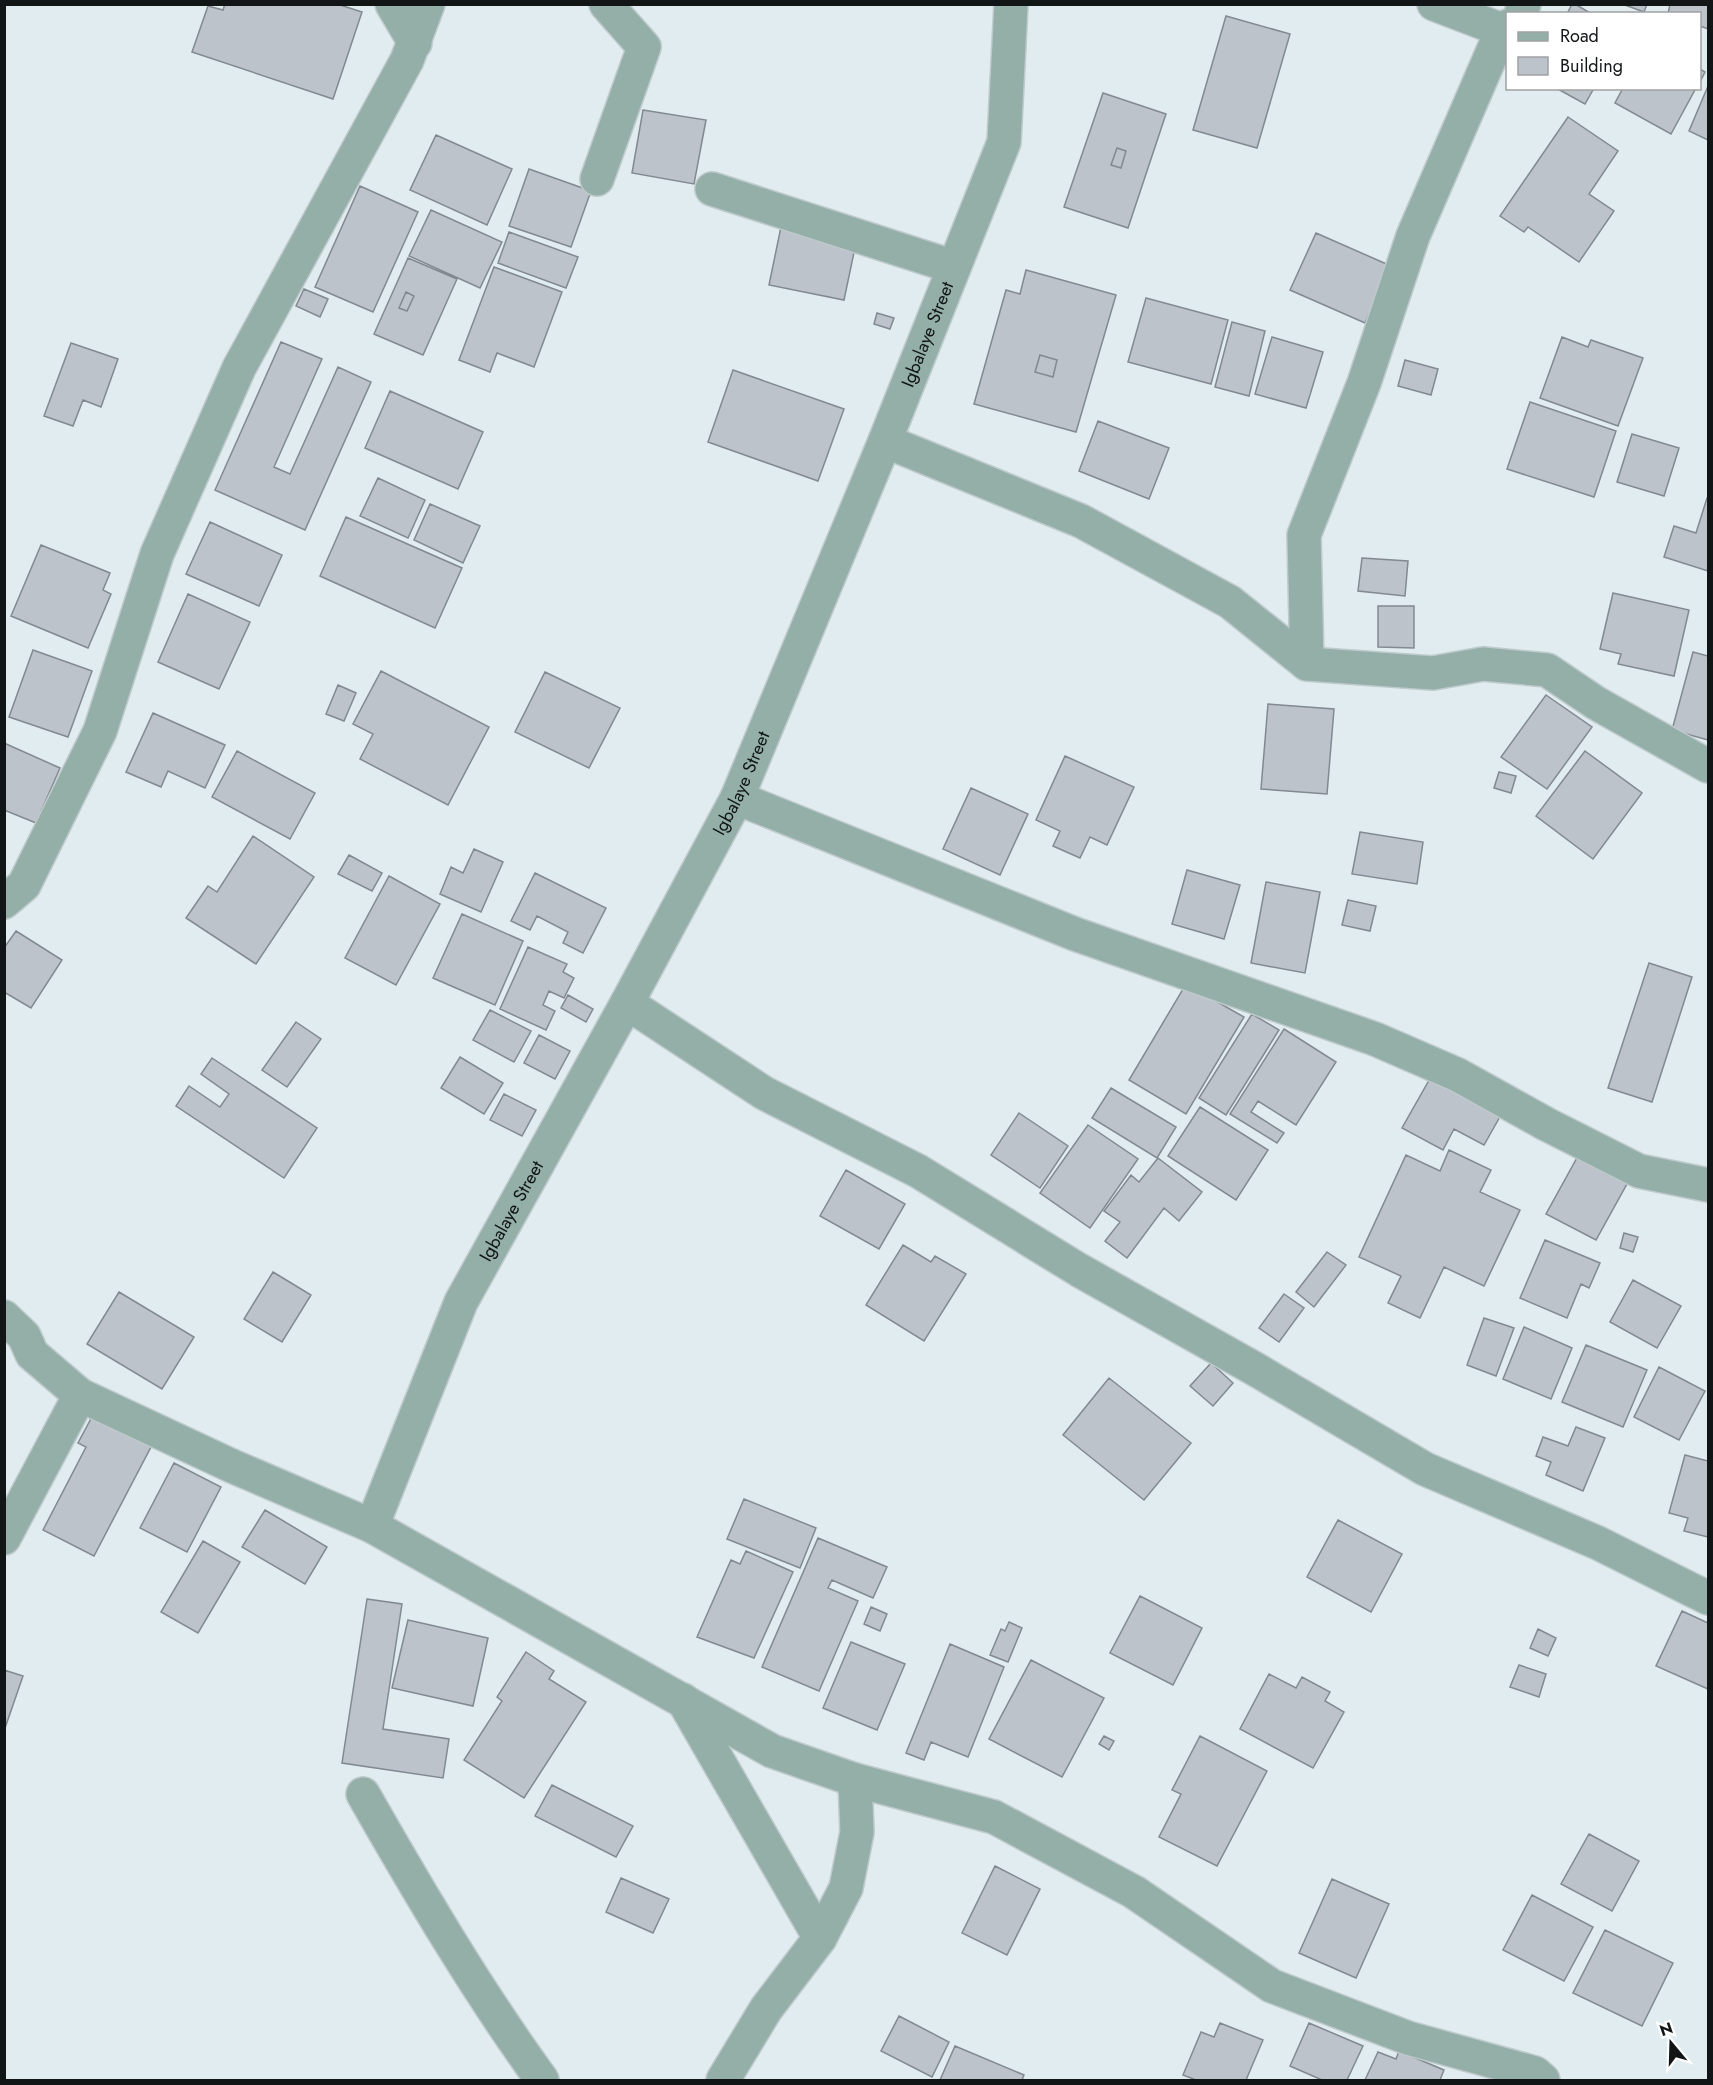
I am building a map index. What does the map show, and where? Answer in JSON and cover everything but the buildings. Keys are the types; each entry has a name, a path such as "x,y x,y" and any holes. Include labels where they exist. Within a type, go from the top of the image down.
{"street":[{"path":"392,4 415,42"},
{"path":"4,902 24,885 100,731 157,554 239,368 325,213 415,42 428,4"},
{"path":"597,179 644,47 606,4"},
{"name":"Igbalaye Street","path":"372,1526 461,1302 627,1003 736,798 885,441 1004,142 1011,4"},
{"path":"1434,4 1506,22"},
{"path":"1307,664 1304,535 1364,382 1413,236 1506,32"},
{"path":"712,189 954,267"},
{"path":"885,441 1081,521 1230,602 1307,664 1432,673 1483,664 1547,670 1596,703 1708,766"},
{"path":"736,798 1075,934 1375,1039 1458,1075 1546,1124 1639,1171 1708,1185"},
{"path":"627,1003 764,1093 918,1171 1079,1270 1255,1369 1425,1469 1598,1543 1708,1598"},
{"path":"4,1317 24,1336 32,1354 80,1395 232,1466 372,1526 530,1617 772,1751 855,1780 994,1817 1134,1892 1272,1986 1407,2038 1535,2073 1543,2080"},
{"path":"4,1538 80,1395"},
{"path":"682,1700 820,1938"},
{"path":"723,2080 766,2009 820,1938 846,1888 857,1832 855,1780"},
{"path":"363,1794 437,1923 511,2038 542,2080"}]}
